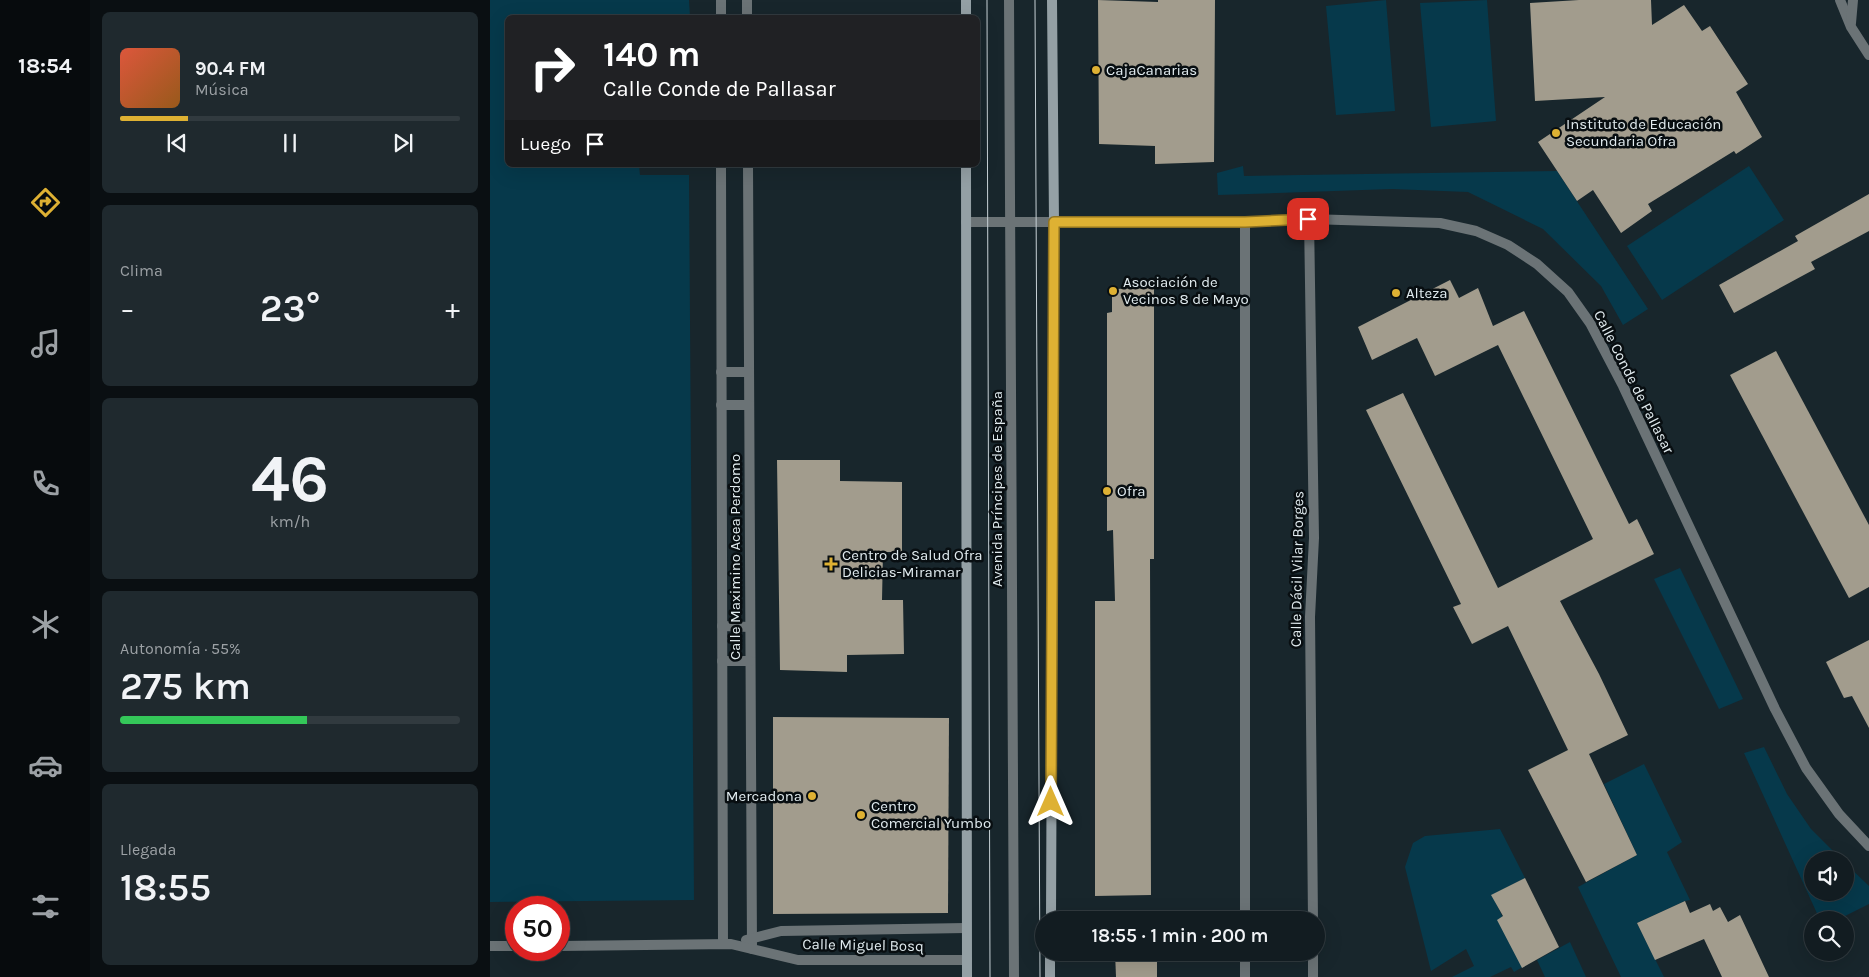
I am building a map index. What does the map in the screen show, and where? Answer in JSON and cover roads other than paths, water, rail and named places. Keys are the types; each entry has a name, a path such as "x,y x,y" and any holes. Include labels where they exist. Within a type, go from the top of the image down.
{"main road":[{"path":"966,0 966,15"},
{"path":"1051,911 1054,222 1052,0"},
{"name":"Avenida Príncipes de España","path":"966,167 967,977"},
{"path":"1050,961 1050,977"}],"street":[{"path":"721,0 721,15"},
{"path":"747,0 747,15"},
{"name":"Avenida Príncipes de España","path":"1009,0 1014,977"},
{"path":"1840,0 1851,27 1869,55"},
{"path":"1851,27 1853,0"},
{"name":"Calle Maximino Acea Perdomo","path":"721,167 722,661 727,944"},
{"name":"Calle Maximino Acea Perdomo","path":"748,167 752,943"},
{"name":"Calle Conde de Pallasar","path":"966,222 1245,222 1308,219 1440,223 1476,231 1508,245 1537,264 1568,292 1590,323 1623,386 1767,691 1806,768 1840,814 1869,846"},
{"name":"Calle Dácil Vilar Borges","path":"1308,219 1314,538 1310,617 1313,911"},
{"path":"1245,222 1245,911"},
{"path":"721,372 749,372"},
{"path":"721,405 749,405"},
{"path":"722,626 750,627"},
{"path":"722,661 750,661"},
{"name":"Calle Miguel Bosq","path":"570,946 752,943 780,931 966,928"},
{"name":"Calle Miguel Bosq","path":"752,943 798,960 967,960"},
{"path":"490,946 505,946"},
{"path":"1244,977 1245,961"},
{"path":"1313,961 1313,977"}],"tram line":[{"path":"987,0 990,977"},
{"path":"1035,0 1040,977"}],"place":[{"name":"CajaCanarias","path":"1096,70"},
{"name":"Instituto de Educación Secundaria Ofra","path":"1556,133"},
{"name":"Asociación de Vecinos 8 de Mayo","path":"1113,291"},
{"name":"Alteza","path":"1396,293"},
{"name":"Ofra","path":"1107,491"},
{"name":"Centro de Salud Ofra Delicias-Miramar","path":"831,564"},
{"name":"Mercadona","path":"812,796"},
{"name":"Centro Comercial Yumbo","path":"861,815"}]}
